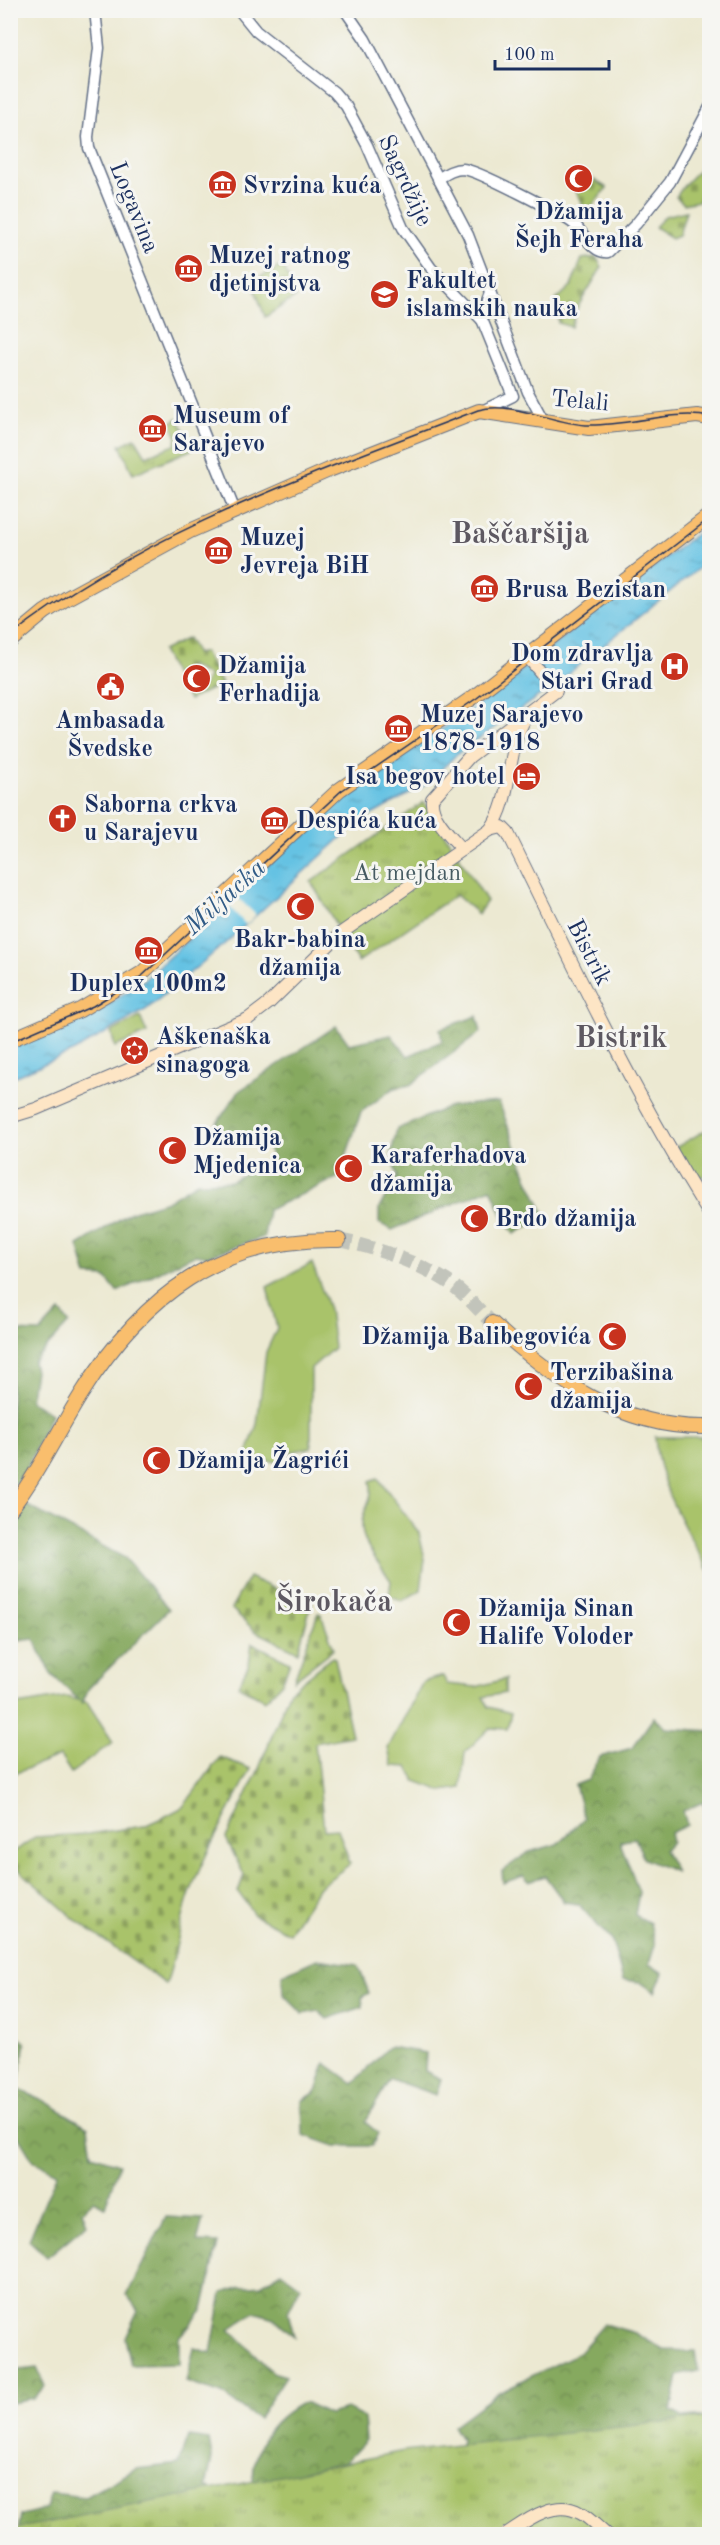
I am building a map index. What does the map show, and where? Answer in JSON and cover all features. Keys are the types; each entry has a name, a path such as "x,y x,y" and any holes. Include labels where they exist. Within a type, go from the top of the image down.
{"main road":[{"path":"10,640 45,612 140,557 236,511 330,470 484,410"},
{"name":"Telali","path":"484,410 589,428 697,416 710,418"},
{"path":"10,1040 80,1010 142,973 331,797 530,659 710,515"},
{"path":"462,849 431,806 435,793 462,764 503,731 529,714 554,689 530,659"},
{"path":"490,830 496,821 505,791 516,740 529,714"},
{"path":"503,731 511,732 516,740"},
{"path":"505,791 508,833"},
{"path":"10,1117 36,1109 249,1019 269,1003 341,933 490,830 502,827 508,833"},
{"name":"Bistrik","path":"508,833 610,1040 668,1148 710,1215"},
{"path":"14,1505 84,1390 114,1347 166,1294 224,1259 274,1243 339,1240"},
{"path":"492,1323 567,1385 642,1417 693,1427 710,1426"},
{"path":"506,2535 544,2511 564,2508 580,2512 606,2534"}],"street":[{"name":"Logavina","path":"95,10 99,48 87,137 89,148 236,511"},
{"name":"Sagrdžije","path":"239,10 256,31 334,92 346,106 367,145 403,228 431,268 482,320 513,396 484,410"},
{"path":"345,10 365,39 468,235 528,392 543,420"},
{"path":"438,179 453,170 467,169 531,199 574,224 597,250 608,252 636,224 670,182 710,107"},
{"path":"482,320 481,314 490,293"}],"green space":[{"path":"709,159 709,199 684,204 676,197"},
{"path":"591,178 607,188 592,206 584,208 572,183 584,188"},
{"path":"686,211 679,235 672,238 655,227 665,216"},
{"path":"596,257 602,267 577,308 571,327 558,323 556,300 571,286 582,259"},
{"path":"283,265 296,297 265,317 252,281"},
{"path":"178,418 193,449 133,474 120,445 135,438 146,456 175,445 177,438 171,423"},
{"path":"188,638 197,654 204,652 222,684 189,700 184,691 189,685 200,691 209,676 190,665 183,677 177,679 162,651"},
{"name":"At mejdan","path":"424,802 487,901 478,914 456,895 358,962 311,882"},
{"path":"477,1016 481,1032 410,1085 394,1088 361,1112 339,1177 268,1210 264,1237 207,1256 196,1254 117,1292 105,1277 87,1276 78,1245 131,1212 167,1201 197,1182 231,1181 273,1159 260,1132 230,1141 210,1133 239,1091 336,1026 349,1044 391,1035 408,1056 442,1041 440,1029"},
{"path":"140,1017 147,1033 115,1047 111,1032"},
{"path":"499,1102 527,1177 546,1217 514,1234 504,1219 491,1188 392,1230 379,1223 379,1208 397,1177 391,1153 397,1129 451,1106"},
{"path":"709,1128 709,1178 706,1174 696,1181 675,1148"},
{"path":"312,1263 329,1309 334,1348 311,1368 311,1448 290,1452 278,1462 245,1459 257,1424 266,1352 277,1328 267,1287"},
{"path":"60,1311 69,1323 33,1362 35,1371 30,1401 51,1414 26,1470 11,1489 11,1331 40,1332"},
{"path":"655,1437 702,1437 709,1462 709,1572 667,1490 661,1473"},
{"path":"378,1478 419,1533 425,1559 421,1590 402,1601 389,1595 391,1581 370,1551 363,1534 363,1517 370,1499 370,1481"},
{"path":"26,1505 125,1558 169,1609 89,1688 82,1703 51,1674 34,1639 11,1642 11,1525"},
{"path":"249,1577 294,1598 312,1601 298,1652 255,1631 231,1608"},
{"path":"318,1613 321,1614 334,1649 294,1680"},
{"path":"252,1643 290,1662 282,1683 265,1700 238,1686 249,1664"},
{"path":"332,1657 335,1658 352,1736 315,1743 324,1830 338,1829 350,1864 319,1887 289,1933 255,1916 238,1892 244,1875 226,1838 258,1771 289,1692"},
{"path":"443,1676 447,1684 476,1687 505,1679 505,1693 483,1697 489,1707 511,1713 507,1729 490,1728 465,1752 461,1788 442,1791 415,1781 408,1767 392,1766 388,1748 423,1682"},
{"path":"66,1697 87,1702 113,1742 71,1773 60,1756 11,1775 11,1706"},
{"path":"654,1717 666,1728 710,1731 709,1820 703,1802 683,1811 687,1825 670,1833 672,1842 664,1850 676,1872 644,1859 635,1838 620,1842 639,1892 635,1915 650,1923 655,1945 649,1964 663,1973 655,1992 640,1982 623,1980 612,1941 578,1904 564,1902 545,1876 529,1881 523,1876 503,1883 502,1871 529,1852 558,1844 584,1818 575,1785 588,1780 600,1757 632,1748"},
{"path":"220,1757 251,1769 194,1882 166,1984 79,1923 11,1863 11,1854 35,1837 88,1834 144,1826 166,1816 183,1807"},
{"path":"317,1959 358,1965 369,1993 362,1997 363,2007 327,2019 318,2011 303,2014 283,1994 282,1975"},
{"path":"11,2028 26,2043 17,2089 43,2100 88,2127 92,2155 119,2164 105,2207 93,2201 82,2211 87,2224 47,2257 29,2240 57,2173 33,2161 11,2125"},
{"path":"389,2047 426,2053 425,2071 441,2079 436,2095 390,2079 365,2122 378,2133 372,2146 335,2146 303,2135 302,2101 316,2092 325,2063 353,2083"},
{"path":"166,2217 203,2219 197,2242 218,2243 203,2310 179,2337 179,2364 131,2365 125,2338 138,2310 127,2295"},
{"path":"282,2272 301,2286 288,2312 294,2336 274,2318 254,2312 230,2329 272,2372 286,2376 258,2419 222,2394 186,2382 194,2348 211,2353 222,2293 241,2287 261,2285"},
{"path":"604,2324 635,2333 664,2350 695,2351 698,2371 678,2376 671,2411 684,2418 709,2416 709,2534 457,2455 461,2439 453,2426 499,2392 579,2353"},
{"path":"37,2368 45,2386 33,2399 11,2403 11,2371"},
{"path":"304,2402 329,2414 347,2409 364,2418 366,2440 337,2471 344,2511 339,2534 17,2534 21,2515 46,2509 51,2493 86,2497 136,2469 179,2464 189,2436 209,2439 212,2458 206,2487 226,2497 254,2488 255,2460 264,2437 281,2417"},
{"path":"709,2417 709,2534 11,2534 10,2530 404,2451"}],"water":[{"name":"Miljacka","path":"709,524 709,560 557,683 456,755 424,786 368,817 344,835 228,941 147,1009 74,1051 11,1078 11,1046 105,1006 144,980 339,800 474,707"}],"pier":[{"path":"236,896 256,915 246,925 227,904"}],"tunnel":[{"path":"339,1240 391,1254 447,1281 492,1323"}],"tram line":[{"path":"10,636 62,598 175,534 296,481 478,410 505,408 586,425 681,415 710,417"},
{"path":"10,1042 93,1006 142,976 341,791 477,698 710,518"}],"place":[{"name":"Džamija Šejh Feraha","path":"579,178"},
{"name":"Svrzina kuća","path":"222,185"},
{"name":"Muzej ratnog djetinjstva","path":"188,269"},
{"name":"Fakultet islamskih nauka","path":"385,294"},
{"name":"Museum of Sarajevo","path":"152,429"},
{"name":"Muzej Jevreja BiH","path":"219,551"},
{"name":"Brusa Bezistan","path":"484,589"},
{"name":"Dom zdravlja Stari Grad","path":"674,667"},
{"name":"Džamija Ferhadija","path":"197,679"},
{"name":"Ambasada Švedske","path":"110,687"},
{"name":"Muzej Sarajevo 1878-1918","path":"399,728"},
{"name":"Isa begov hotel","path":"526,776"},
{"name":"Saborna crkva u Sarajevu","path":"63,818"},
{"name":"Despića kuća","path":"275,820"},
{"name":"Bakr-babina džamija","path":"300,906"},
{"name":"Duplex 100m2","path":"148,950"},
{"name":"Aškenaška sinagoga","path":"135,1050"},
{"name":"Džamija Mjedenica","path":"172,1151"},
{"name":"Karaferhadova džamija","path":"349,1169"},
{"name":"Brdo džamija","path":"474,1218"},
{"name":"Džamija Balibegovića","path":"612,1336"},
{"name":"Terzibašina džamija","path":"529,1386"},
{"name":"Džamija Žagrići","path":"156,1460"},
{"name":"Džamija Sinan Halife Voloder","path":"457,1622"}],"district":[{"name":"Baščaršija","path":"520,533"},
{"name":"Bistrik","path":"621,1037"},
{"name":"Širokača","path":"334,1601"}]}
